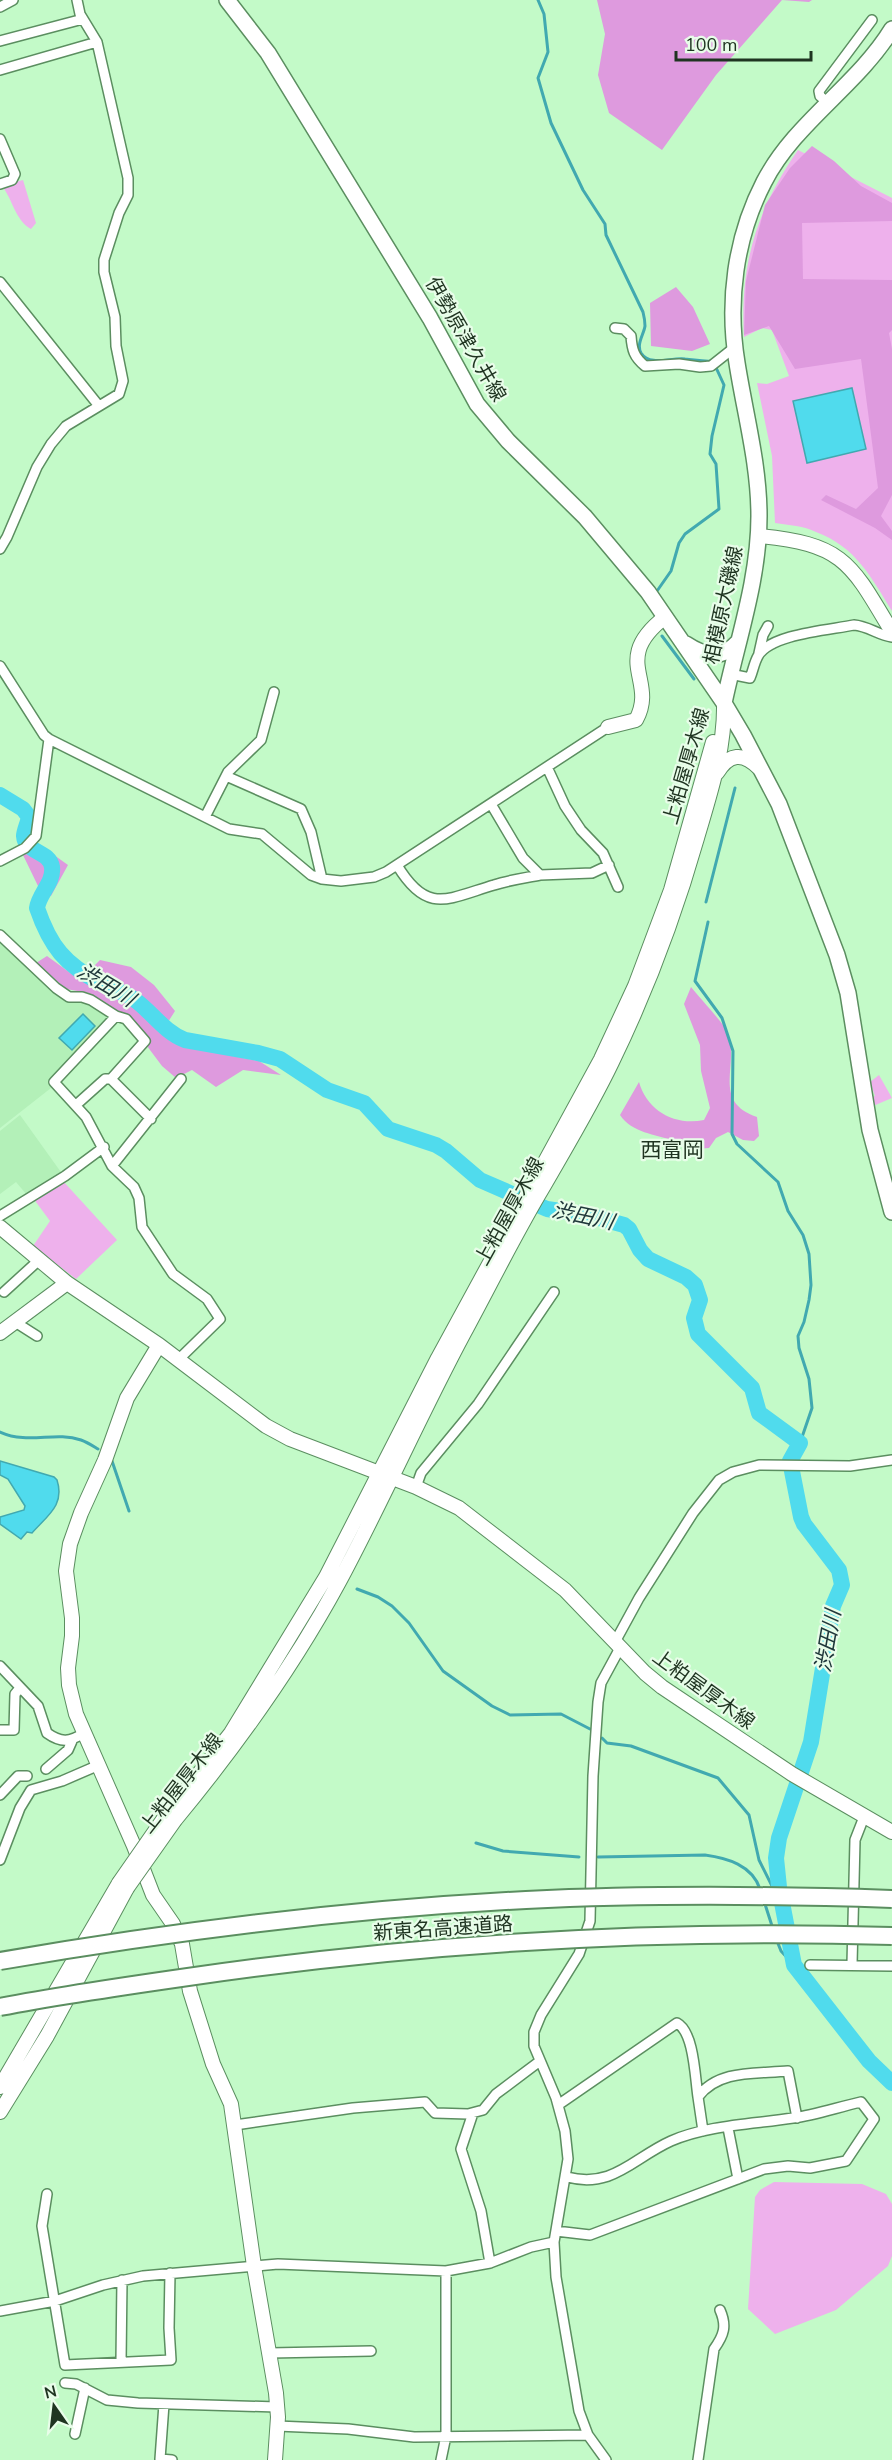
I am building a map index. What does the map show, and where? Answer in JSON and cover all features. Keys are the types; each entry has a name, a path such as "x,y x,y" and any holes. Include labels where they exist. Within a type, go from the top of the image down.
{"highway":[{"name":"新東名高速道路","path":"0,1961 212,1928 455,1905 634,1896 744,1895 892,1899"},
{"name":"新東名高速道路","path":"0,2007 246,1968 473,1945 703,1935 892,1936"}],"main road":[{"name":"伊勢原津久井線","path":"227,0 268,53 430,318 477,404 508,441 585,517 665,616 724,703"},
{"name":"相模原大磯線","path":"724,703 750,594 759,536 759,501 754,451 735,347 733,285 740,248 751,213 765,181 787,148 865,63 892,29"},
{"path":"759,536 805,542 840,559 860,579 892,632"},
{"path":"608,727 636,720 640,714 638,651 649,630 665,616"},
{"path":"684,642 700,653 713,656 730,650 738,642"},
{"path":"724,703 765,775 797,850 837,955 848,993 866,1108 892,1212"},
{"name":"上粕屋厚木線","path":"537,1186 582,1122 644,992 683,886 714,781 725,726 724,703"},
{"name":"上粕屋厚木線","path":"0,2087 123,1886 171,1817 226,1757 268,1698 339,1583 386,1476 448,1363 582,1097 635,986 670,890 724,703"},
{"path":"714,781 726,761 740,756 752,762 765,775"},
{"name":"上粕屋厚木線","path":"0,1227 38,1261 159,1345 266,1426 290,1439 416,1487 459,1508 565,1590 617,1645 662,1687 806,1783 892,1832"},
{"path":"0,1333 68,1283"},
{"path":"159,1345 127,1398 105,1460 70,1544 66,1571 72,1618 69,1684 76,1714 78,1737 99,1765 135,1846 153,1895 173,1924 182,1944 190,1991 213,2064 228,2094 236,2125 254,2266 277,2407 275,2460"},
{"name":"上粕屋厚木線","path":"0,2112 47,2036 123,1886"}],"street":[{"path":"0,7 13,0"},
{"path":"0,549 37,467 51,444 66,426 119,394 123,381 116,346 115,317 104,272 104,260 119,213 128,195 128,178 97,42 83,19 77,0"},
{"path":"0,41 83,19"},
{"path":"827,102 820,96 819,91 873,20"},
{"path":"0,70 97,42"},
{"path":"0,139 15,174 12,180 0,184"},
{"path":"0,282 99,406"},
{"path":"615,328 624,330 631,336 636,359 645,366 679,363 700,368 715,363 735,347"},
{"path":"758,656 773,642 854,625 865,626 892,637"},
{"path":"730,674 750,678 768,626"},
{"path":"0,666 44,735 49,739 229,829 262,834 311,875 340,881 374,877 397,865 608,727"},
{"path":"205,817 226,776 261,741 274,692"},
{"path":"0,861 28,845 36,836 49,739"},
{"path":"547,767 565,806 581,830 603,853 618,887"},
{"path":"226,776 301,809 311,832 322,879"},
{"path":"491,804 523,858 540,875"},
{"path":"397,865 408,884 419,893 442,899 454,898 496,884 540,875 592,873 609,866"},
{"path":"0,935 56,988 69,997 91,1000 116,1016 126,1019 145,1041 111,1079"},
{"path":"116,1016 54,1082 86,1117 104,1147 112,1166 134,1187 139,1198 142,1227 173,1274 207,1299 220,1319 178,1360"},
{"path":"76,1106 105,1079 111,1079 151,1119"},
{"path":"112,1166 181,1079"},
{"path":"0,1216 65,1176 104,1147"},
{"path":"4,1292 38,1261"},
{"path":"416,1487 421,1473 478,1404 554,1292"},
{"path":"15,1322 37,1336"},
{"path":"606,2460 588,2435 579,2411 555,2277 554,2242 567,2177 568,2159 565,2132 558,2105 534,2046 534,2032 541,2015 579,1954 590,1922 593,1776 598,1702 602,1683 639,1598 705,1496 719,1480 733,1472 759,1465 850,1466 892,1460"},
{"path":"0,1666 38,1706 47,1733 62,1741 78,1737"},
{"path":"0,1730 14,1730 15,1694 20,1688"},
{"path":"46,1769 68,1750 78,1737"},
{"path":"0,1860 3,1843 26,1795 31,1790 62,1781 99,1765"},
{"path":"0,1795 18,1776 27,1776"},
{"path":"852,1964 855,1840 864,1816"},
{"path":"810,1965 892,1966"},
{"path":"558,2105 677,2023 683,2026 690,2042 703,2131"},
{"path":"236,2125 353,2108 425,2102 435,2113 444,2115 473,2113 483,2110 496,2094 540,2061"},
{"path":"698,2097 706,2086 736,2073 788,2071 797,2118"},
{"path":"556,2231 590,2235 764,2169 788,2166 810,2168 846,2161 874,2119 861,2102 797,2118 703,2131 671,2141 609,2177 582,2181 567,2177"},
{"path":"473,2113 461,2149 481,2211 490,2263"},
{"path":"728,2128 738,2179"},
{"path":"47,2194 42,2226 65,2365 171,2360 170,2273"},
{"path":"0,2311 55,2301 122,2280 170,2273 278,2264 446,2271 490,2263 531,2247 554,2242"},
{"path":"441,2460 446,2436 446,2271"},
{"path":"121,2362 122,2280"},
{"path":"698,2460 714,2349 723,2336 725,2321 720,2310"},
{"path":"270,2353 371,2351"},
{"path":"65,2383 76,2384 107,2400 277,2407"},
{"path":"75,2434 85,2388"},
{"path":"164,2404 160,2459 172,2460"},
{"path":"277,2426 348,2429 414,2437 588,2435"}],"shaded area":[{"path":"597,0 782,0 716,75 662,150 609,113 598,75 605,34"},
{"path":"782,0 812,0 809,2"},
{"path":"812,146 834,161 861,186 892,203 892,221 802,223 803,279 892,280 892,330 889,333 892,349 892,495 881,516 892,531 892,540 875,528 821,500 826,495 856,509 878,488 861,359 795,369 769,326 744,335 746,281 765,205 790,168"},
{"path":"798,150 892,198 892,611 861,564 842,546 811,530 775,523 772,456 757,383 767,384 789,376 772,330 762,328 744,337 743,311 748,262 761,217 783,173"},
{"path":"23,180 36,223 31,229 21,220 2,186"},
{"path":"676,287 693,307 710,344 692,351 651,346 650,303"},
{"path":"40,845 68,865 51,896 38,886 23,855"},
{"path":"0,942 56,993 85,1000 113,1016 49,1083 51,1088 0,1128"},
{"path":"47,956 80,980 100,960 131,967 154,985 175,1011 163,1030 181,1046 259,1061 281,1075 243,1070 216,1087 192,1070 176,1078 162,1066 123,1014 89,993 66,989 36,963"},
{"path":"691,987 727,1031 731,1056 731,1091 734,1101 743,1110 757,1117 759,1136 754,1141 743,1140 728,1132 716,1138 709,1148 690,1149 674,1141 637,1129 620,1115 639,1082 648,1101 664,1114 683,1121 704,1120 710,1108 701,1071 700,1045 684,1004"},
{"path":"879,1075 892,1098 873,1106 872,1097 875,1096 870,1082"},
{"path":"20,1115 63,1175 27,1195 16,1182 0,1194 0,1131"},
{"path":"63,1181 117,1240 76,1279 33,1246 50,1221 33,1198"},
{"path":"774,2182 862,2184 886,2194 892,2204 892,2256 888,2266 836,2310 775,2334 748,2309 755,2197 760,2190"}],"water":[{"path":"852,388 866,449 807,463 793,401"},
{"path":"83,1014 95,1026 72,1050 59,1038"},
{"path":"0,1461 54,1477 57,1480 59,1496 54,1509 32,1533 27,1532 21,1539 0,1524 0,1517 24,1510 25,1506 8,1479 0,1475"}],"waterway":[{"path":"538,0 544,14 548,52 538,78 551,123 583,190 605,224 606,235 643,312 645,326 640,343 641,353 655,361 680,359 713,361 724,385 710,454 716,464 719,509 685,534 679,543 671,571 657,591"},
{"path":"662,636 694,679"},
{"path":"706,902 735,788"},
{"name":"渋田川","path":"0,795 23,809 29,817 24,834 25,842 50,861 51,878 37,908 53,944 78,969 135,1000 164,1027 185,1040 280,1059 327,1090 364,1103 388,1129 436,1145 480,1180 547,1209 588,1215 624,1225 648,1259 686,1277 695,1285 700,1300 694,1318 698,1334 752,1388 759,1413 800,1443 790,1461 801,1517 839,1570 842,1585 833,1606 811,1742 779,1838 776,1858 779,1887 794,1965 869,2061 892,2083"},
{"path":"708,922 695,981 722,1018 733,1051 732,1134 737,1144 778,1182 788,1211 803,1235 809,1254 811,1285 809,1300 798,1336 799,1348 809,1379 812,1408 800,1443"},
{"path":"0,1432 11,1436 31,1438 71,1438 98,1449"},
{"path":"112,1461 129,1511"},
{"path":"357,1589 378,1597 392,1606 409,1623 443,1671 492,1706 510,1715 561,1714 590,1729"},
{"path":"602,1738 607,1743 631,1746 718,1778 749,1815 759,1860 774,1890"},
{"path":"476,1843 503,1851 579,1857"},
{"path":"598,1857 713,1856 745,1868 760,1889"},
{"path":"764,1901 773,1929"},
{"path":"777,1941 781,1951 794,1965"}],"district":[{"name":"西富岡","path":"672,1150"}]}
